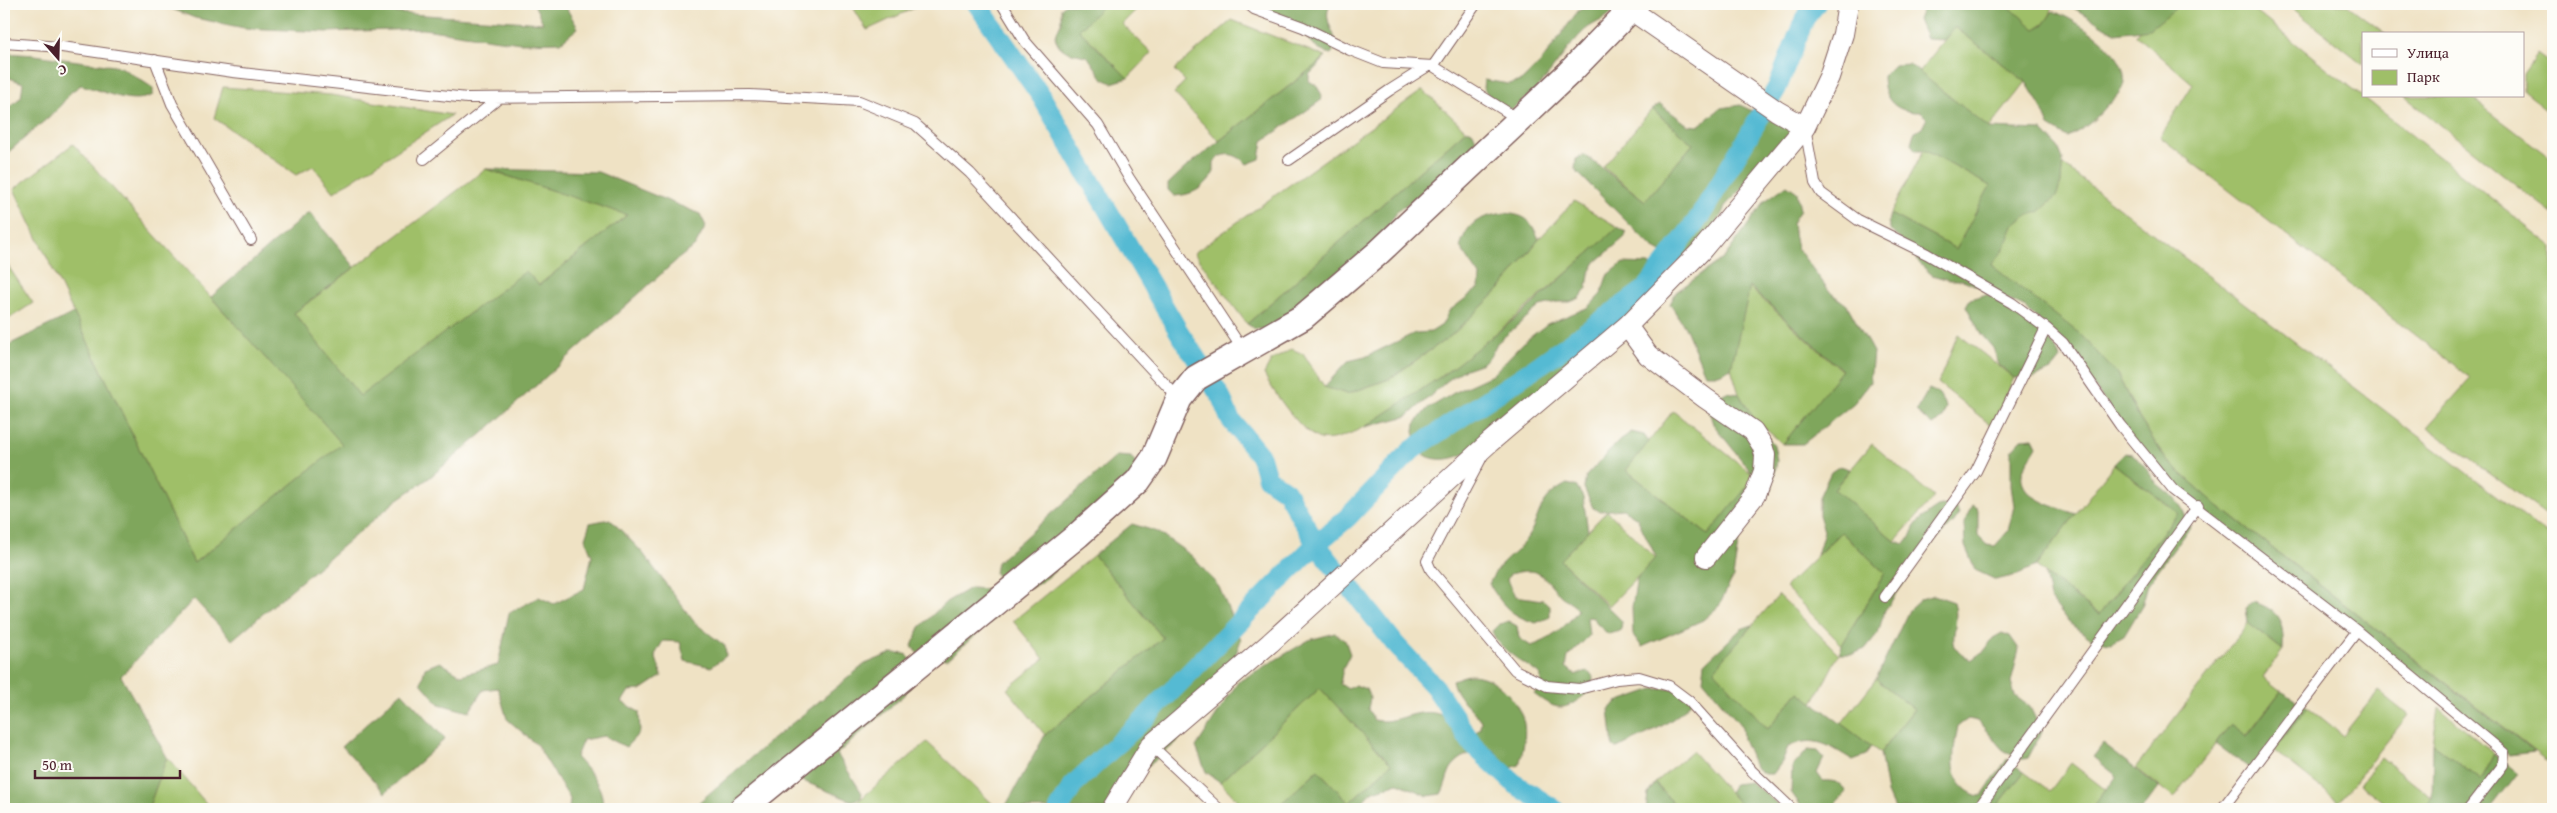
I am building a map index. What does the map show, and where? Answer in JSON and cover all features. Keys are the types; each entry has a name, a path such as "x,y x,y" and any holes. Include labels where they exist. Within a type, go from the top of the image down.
{"street":[{"path":"1112,809 1151,744 1270,643 1490,442 1627,326 1700,252 1805,127 1829,77 1843,34 1848,4"},
{"path":"742,809 1070,541 1138,481 1154,458 1179,399 1196,378 1303,317 1378,253 1520,120 1633,7 1743,89 1805,127"},
{"path":"1627,326 1648,354 1753,432 1764,450 1764,471 1755,495 1706,557"}],"lane":[{"path":"1002,4 1024,40 1098,125 1129,178 1243,350"},
{"path":"1248,4 1260,11 1303,27 1350,50 1383,63 1431,66 1520,120"},
{"path":"1290,160 1390,90 1431,66 1476,4"},
{"path":"4,43 62,46 232,72 467,98 750,95 859,101 915,124 970,173 1179,399"},
{"path":"156,60 172,104 252,240"},
{"path":"424,160 499,98"},
{"path":"1805,127 1815,183 1821,193 1858,220 1905,242 2012,303 2046,328 2068,348 2120,425 2148,462 2173,490 2198,506 2357,631 2504,753 2503,765 2469,809"},
{"path":"1885,597 1976,471 2046,328"},
{"path":"1490,442 1427,560 1431,570 1515,670 1547,686 1579,689 1616,679 1639,677 1669,686 1689,701 1752,771 1792,809"},
{"path":"1980,806 2198,506"},
{"path":"2222,809 2357,631"},
{"path":"1151,744 1219,809"}],"green space":[{"path":"172,4 394,4 396,13 543,23 534,4 564,4 578,28 561,42 520,43 423,29 327,32 244,28 195,18 172,9"},
{"path":"851,4 923,4 867,30"},
{"path":"1065,4 1105,4 1079,30 1128,78 1112,83 1103,79 1088,57 1067,51 1060,46 1055,36 1061,23 1061,8"},
{"path":"1105,4 1142,4 1122,24 1152,53 1128,78 1079,30"},
{"path":"1258,4 1330,4 1328,19 1334,37 1335,48 1331,54 1320,50 1294,24 1267,12"},
{"path":"1590,4 1617,4 1612,12 1585,30 1545,79 1529,95 1512,109 1496,105 1483,88 1484,80 1509,84 1521,81 1540,63 1578,11"},
{"path":"1924,4 2006,4 2035,29 2043,25 2053,11 2076,22 2101,40 2112,51 2120,62 2124,74 2122,89 2093,120 2067,137 2049,126 2041,107 2026,82 1955,27 1944,40 1926,39 1918,20"},
{"path":"2006,4 2052,4 2052,8 2048,19 2035,30"},
{"path":"2067,4 2181,4 2150,29 2115,33"},
{"path":"2155,4 2246,4 2362,96 2362,98 2365,98 2553,247 2553,520 2427,427 2471,378 2160,137 2193,84 2136,35"},
{"path":"2287,4 2346,4 2383,32 2362,32 2362,63"},
{"path":"1232,20 1326,57 1219,141 1174,93 1185,81 1174,70"},
{"path":"1955,27 2026,82 1989,128 1918,73"},
{"path":"4,53 35,55 121,67 153,88 153,95 145,98 127,98 81,85 71,92 57,110 4,156 4,112 21,97 23,83 4,76"},
{"path":"2537,54 2553,66 2553,115 2524,92 2524,73"},
{"path":"1326,57 1309,75 1309,81 1316,85 1322,95 1320,101 1263,141 1260,159 1247,164 1235,156 1222,156 1214,162 1214,172 1198,190 1174,196 1168,190 1168,184 1185,168"},
{"path":"1909,64 1989,128 2042,130 2058,147 2063,159 2061,183 2056,197 2039,212 2026,216 2013,226 2003,251 1991,265 2080,334 2117,374 2139,418 2167,461 2218,506 2534,752 2510,755 2187,501 2154,470 2060,339 2024,307 1963,280 1949,280 1932,275 1919,263 1913,251 1891,231 1888,222 1890,214 1956,249 1990,186 1924,150 1915,150 1911,143 1914,133 1922,128 1927,118 1921,112 1905,110 1893,103 1885,92 1883,76 1894,65"},
{"path":"223,87 331,95 452,115 334,192 313,166 296,175 214,118"},
{"path":"1423,90 1466,130 1247,324 1194,253"},
{"path":"2407,98 2472,98 2553,160 2553,214"},
{"path":"1660,104 1688,125 1698,126 1721,108 1740,105 1771,120 1785,124 1794,133 1758,171 1749,176 1741,190 1726,205 1716,226 1716,255 1709,263 1694,270 1652,247 1575,170 1576,159 1585,155 1645,201 1693,144 1652,109"},
{"path":"1652,109 1693,144 1645,201 1603,167"},
{"path":"1466,130 1473,132 1477,142 1474,151 1452,174 1398,210 1378,242 1268,329 1255,329 1247,324"},
{"path":"73,144 343,444 194,563 14,189"},
{"path":"1924,150 1991,186 1956,249 1890,214"},
{"path":"2046,152 2553,539 2553,766 2218,506 2167,461 2139,418 2117,374 1983,258"},
{"path":"486,169 628,214 539,285 526,272 360,397 294,313"},
{"path":"486,169 598,172 700,214 706,226 695,246 483,433 429,478 397,500 232,640 194,599 121,676 167,757 148,809 4,809 4,347 74,313 194,563 342,444 211,297 309,212 355,267 294,313 360,396 526,271 539,285 627,215"},
{"path":"1787,185 1797,192 1800,210 1792,223 1797,248 1831,293 1847,305 1873,352 1870,382 1854,403 1803,444 1783,444 1842,370 1750,287 1731,368 1719,374 1705,374 1686,329 1670,304 1676,292 1724,258 1765,201"},
{"path":"1574,201 1618,227 1518,315 1425,388 1382,417 1346,435 1320,439 1305,429 1280,400 1264,374 1271,361 1292,349 1303,354 1324,386 1347,394 1389,379 1452,335 1501,288 1539,239"},
{"path":"1505,213 1523,217 1527,220 1539,239 1501,288 1452,335 1389,379 1347,394 1324,387 1348,361 1365,357 1415,333 1431,332 1442,325 1449,311 1479,288 1480,276 1460,247 1463,238 1471,226 1481,219"},
{"path":"1618,227 1626,232 1625,237 1596,262 1589,274 1587,288 1580,298 1570,302 1557,302 1540,306 1497,343 1491,355 1483,363 1463,370 1447,381 1408,416 1365,427 1443,375 1525,311"},
{"path":"4,260 33,303 4,322"},
{"path":"1623,263 1649,264 1660,284 1617,343 1523,400 1520,411 1473,449 1448,459 1434,458 1420,453 1414,432 1415,424 1426,410 1457,391 1492,375 1524,342 1547,324 1589,307 1601,294 1607,276"},
{"path":"1749,287 1842,371 1783,444 1754,419 1739,394 1731,368"},
{"path":"1987,294 2029,321 2048,338 2061,359 2053,369 2034,378 2014,378 1999,365 1993,348 1981,334 1966,306 1970,299"},
{"path":"1958,334 2014,378 1992,426 1938,383"},
{"path":"1929,389 1938,393 1946,407 1943,418 1932,425 1916,411"},
{"path":"1727,392 1739,394 1754,419 1774,445 1777,461 1772,489 1739,538 1733,577 1719,606 1703,620 1642,647 1633,635 1632,607 1637,578 1656,557 1637,518 1623,509 1600,511 1593,508 1584,488 1586,476 1619,441 1631,432 1644,435 1649,442 1626,470 1708,535 1755,477 1713,424 1708,408 1715,398"},
{"path":"1673,411 1756,477 1708,535 1626,470"},
{"path":"2033,438 2037,446 2022,474 2026,490 2042,501 2076,514 2036,566 2017,575 1996,580 1975,570 1965,546 1964,523 1972,505 1978,509 1978,536 1987,545 1995,546 2008,531 2014,506 2011,486 2011,451 2022,439"},
{"path":"1872,444 1934,497 1895,541 1834,489"},
{"path":"2125,453 2133,454 2156,483 2174,497 2182,508 2190,527 2148,584 2142,606 2124,636 2111,643 2093,640 2069,623 2050,598 2045,574 2099,615 2178,513 2114,464"},
{"path":"1117,456 1131,457 1138,467 1129,504 1047,578 1031,588 1001,582 995,573 997,562"},
{"path":"2114,464 2178,513 2099,615 2036,566"},
{"path":"1840,466 1850,469 1834,489 1895,541 1905,544 1909,540 1915,526 1927,514 1941,505 1955,507 1959,513 1954,522 1931,545 1885,610 1878,633 1865,649 1853,654 1839,654 1842,645 1885,573 1841,532 1817,555 1824,531 1819,515 1819,497 1831,472"},
{"path":"1567,484 1576,486 1583,497 1588,531 1560,560 1622,621 1621,631 1608,634 1597,624 1594,618 1587,617 1589,636 1568,657 1566,667 1576,675 1587,671 1593,676 1592,689 1570,705 1557,707 1534,694 1540,687 1541,676 1500,645 1492,631 1498,625 1508,621 1517,626 1519,638 1531,646 1557,632 1578,610 1540,574 1528,571 1510,574 1507,580 1515,596 1543,600 1550,606 1550,617 1536,623 1520,617 1508,609 1489,584 1501,565 1524,542 1530,533 1543,503 1556,490"},
{"path":"1607,511 1656,558 1609,606 1560,560"},
{"path":"610,519 642,552 695,623 725,646 726,656 711,667 685,661 680,642 663,641 655,655 662,676 641,690 629,691 622,702 639,712 640,732 626,747 604,736 583,740 576,757 599,787 603,801 602,809 569,809 570,799 537,745 507,719 498,688 483,690 469,712 439,704 421,683 425,668 440,662 461,675 498,665 509,613 539,597 554,604 584,589 592,556 585,538 590,523"},
{"path":"1132,524 1158,532 1192,556 1219,587 1241,640 1221,693 1176,743 1138,774 1110,809 1004,809 1045,735 1163,638 1094,555"},
{"path":"1841,532 1885,573 1842,645 1785,587"},
{"path":"1094,555 1163,638 1045,735 1007,689 1044,659 1013,621"},
{"path":"970,588 991,589 999,598 995,618 948,659 920,657 912,646 920,627 946,602"},
{"path":"1779,595 1839,654 1813,703 1799,692 1768,729 1713,670"},
{"path":"1934,595 1954,602 1956,621 1954,643 1956,649 1962,655 1971,660 1985,650 1993,638 2002,633 2010,636 2019,649 2011,683 2015,696 2030,707 2042,732 2028,758 2019,760 2002,749 1978,721 1968,719 1958,726 1955,746 1954,767 1956,776 1968,791 1978,796 1982,795 2007,759 2024,772 1995,809 1968,809 1962,805 1951,806 1949,809 1894,809 1887,793 1880,753 1914,709 1876,679 1909,610 1921,599"},
{"path":"2253,602 2270,609 2279,619 2283,633 2283,650 2248,623 2246,608"},
{"path":"2248,623 2283,650 2263,677 2281,691 2246,736 2231,724 2174,798 2136,768"},
{"path":"1752,625 1714,670 1768,729 1799,692 1871,746 1866,755 1853,760 1822,743 1806,742 1788,747 1782,762 1773,774 1764,774 1755,767 1743,739 1742,727 1703,680 1705,663 1741,629"},
{"path":"1335,633 1345,640 1350,654 1343,668 1340,684 1348,689 1355,685 1366,689 1370,698 1368,709 1374,720 1392,720 1429,712 1446,718 1459,733 1473,735 1480,728 1481,721 1456,692 1452,680 1470,675 1479,676 1496,683 1515,703 1523,719 1525,736 1519,765 1511,768 1491,748 1486,748 1470,753 1455,763 1450,770 1441,794 1428,796 1398,783 1371,792 1363,801 1364,809 1275,809 1318,770 1349,803 1391,764 1320,688 1220,782 1206,772 1196,747 1238,682 1309,640"},
{"path":"892,653 906,654 916,665 914,682 904,695 837,754 862,793 861,798 852,801 798,779 762,809 691,809 865,664"},
{"path":"1876,679 1914,709 1880,753 1841,724"},
{"path":"1320,688 1391,764 1349,803 1318,770 1275,809 1246,809 1220,782"},
{"path":"1654,689 1687,689 1693,698 1680,714 1659,728 1617,748 1613,747 1609,709 1617,702"},
{"path":"2281,691 2308,707 2256,773 2216,744 2231,724 2247,736"},
{"path":"2378,691 2408,715 2339,802 2273,750 2308,707 2343,735"},
{"path":"402,692 445,739 385,793 342,746"},
{"path":"2438,707 2494,754 2480,780 2433,744"},
{"path":"927,742 998,809 849,809"},
{"path":"2103,744 2159,787 2142,809 2091,809 2117,776 2093,757"},
{"path":"2433,744 2480,780 2494,754 2518,773 2490,809 2423,809 2432,798"},
{"path":"1808,750 1818,751 1824,758 1817,773 1823,781 1836,782 1846,792 1830,809 1803,809 1791,792 1792,767"},
{"path":"1692,751 1744,809 1679,809 1655,783"},
{"path":"167,757 211,809 148,809"},
{"path":"2381,757 2432,798 2423,809 2392,809 2360,784"},
{"path":"2071,763 2106,790 2091,809 1995,809 2024,772 2050,791"},
{"path":"1750,782 1784,809 1744,809 1729,792 1734,784"},
{"path":"1655,783 1679,809 1646,809 1648,794"}],"waterway":[{"path":"977,4 1041,96 1179,332 1221,397 1230,419 1261,457 1267,478 1286,491 1316,544 1395,644 1435,687 1473,745 1515,784 1554,809"},
{"path":"1059,809 1074,784 1144,719 1316,544 1347,518 1412,450 1541,364 1646,289 1699,218 1777,88 1805,18 1816,4"}]}
